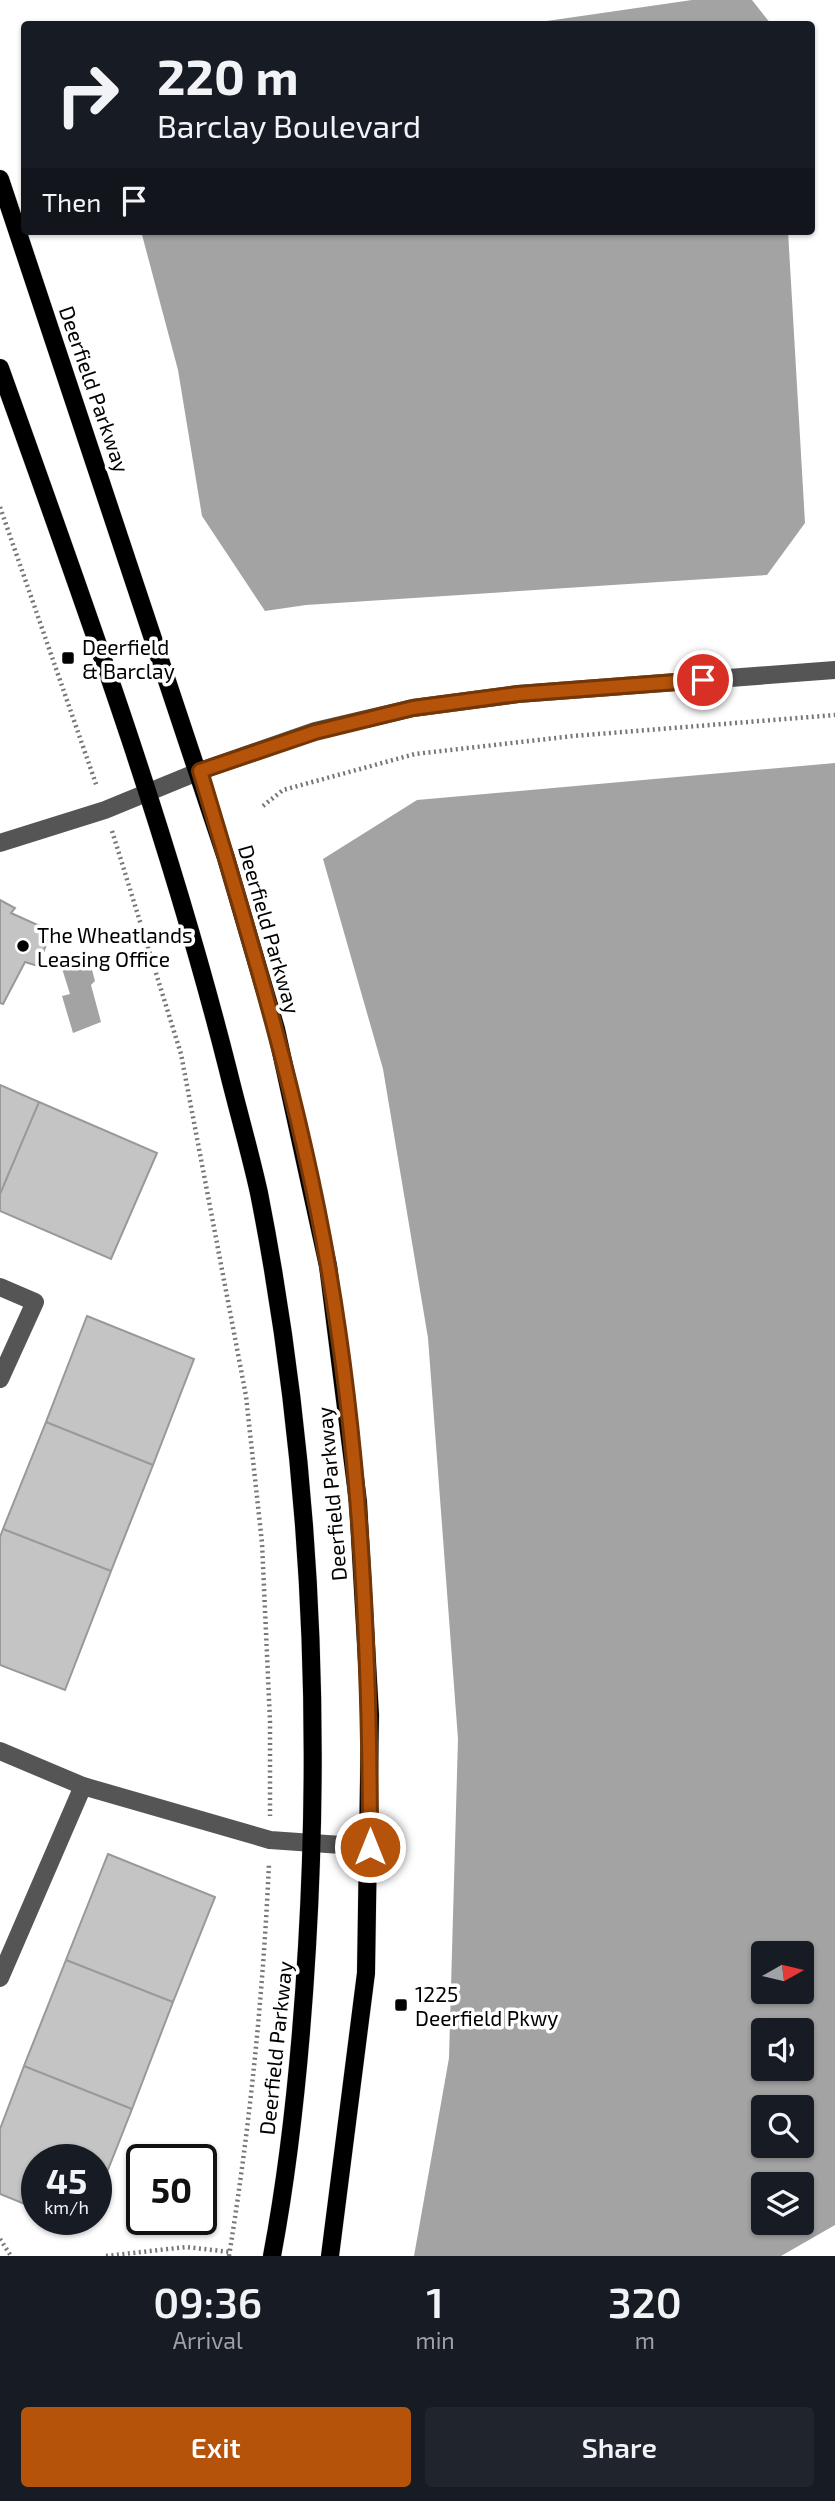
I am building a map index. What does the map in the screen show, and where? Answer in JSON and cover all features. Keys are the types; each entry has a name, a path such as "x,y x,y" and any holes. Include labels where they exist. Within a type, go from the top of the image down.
{"main road":[{"name":"Deerfield Parkway","path":"0,178 200,771 276,1029 328,1266 358,1502 370,1716 366,1973 330,2256"},
{"name":"Deerfield Parkway","path":"0,368 148,793 204,975 258,1190 289,1374 306,1537 312,1647 313,1843 302,2031 272,2256"}],"street":[{"path":"0,843 105,810 200,771 315,732 413,708 518,694 835,670"},
{"path":"0,1287 35,1302 0,1379"},
{"path":"0,1751 83,1786 270,1840 370,1847"},
{"path":"0,1979 83,1786"}],"path":[{"path":"0,507 145,929 181,1054 246,1396 262,1543 270,1721 270,1840 265,1957 249,2114 230,2254 186,2247 106,2256"},
{"path":"262,806 283,790 415,754 573,736 835,715"},
{"path":"0,2239 11,2256"}],"shaded area":[{"path":"692,0 752,0 769,21 547,21"},
{"path":"142,235 788,235 805,523 767,575 306,605 265,611 202,516 178,370"},
{"path":"835,763 835,2225 781,2256 414,2256 449,2058 458,1739 428,1338 383,1069 323,859 417,800"},
{"path":"87,951 95,981 91,985 101,1022 73,1033 62,996 70,994 59,959"}],"building":[{"name":"The Wheatlands Leasing Office","path":"0,900 15,908 11,913 51,931 38,966 25,962 3,1004 0,1003"},
{"path":"0,1085 39,1102 0,1194"},
{"path":"39,1102 157,1153 111,1259 0,1211 0,1194"},
{"path":"87,1316 194,1359 153,1465 46,1422"},
{"path":"46,1422 153,1465 111,1571 3,1529"},
{"path":"3,1529 111,1571 65,1690 0,1665 0,1537"},
{"path":"108,1854 215,1897 173,2002 66,1960"},
{"path":"66,1960 173,2002 132,2109 24,2066"},
{"path":"24,2066 132,2109 112,2160 112,2144 21,2144 21,2203 0,2194 0,2129"}],"place":[{"name":"Deerfield & Barclay","path":"68,658"},
{"name":"The Wheatlands Leasing Office","path":"23,946"},
{"name":"1225 Deerfield Pkwy","path":"401,2005"}],"route":[{"path":"370,1847 370,1716 358,1502 328,1266 276,1029 200,771 315,732 413,708 518,694 703,680"}]}
